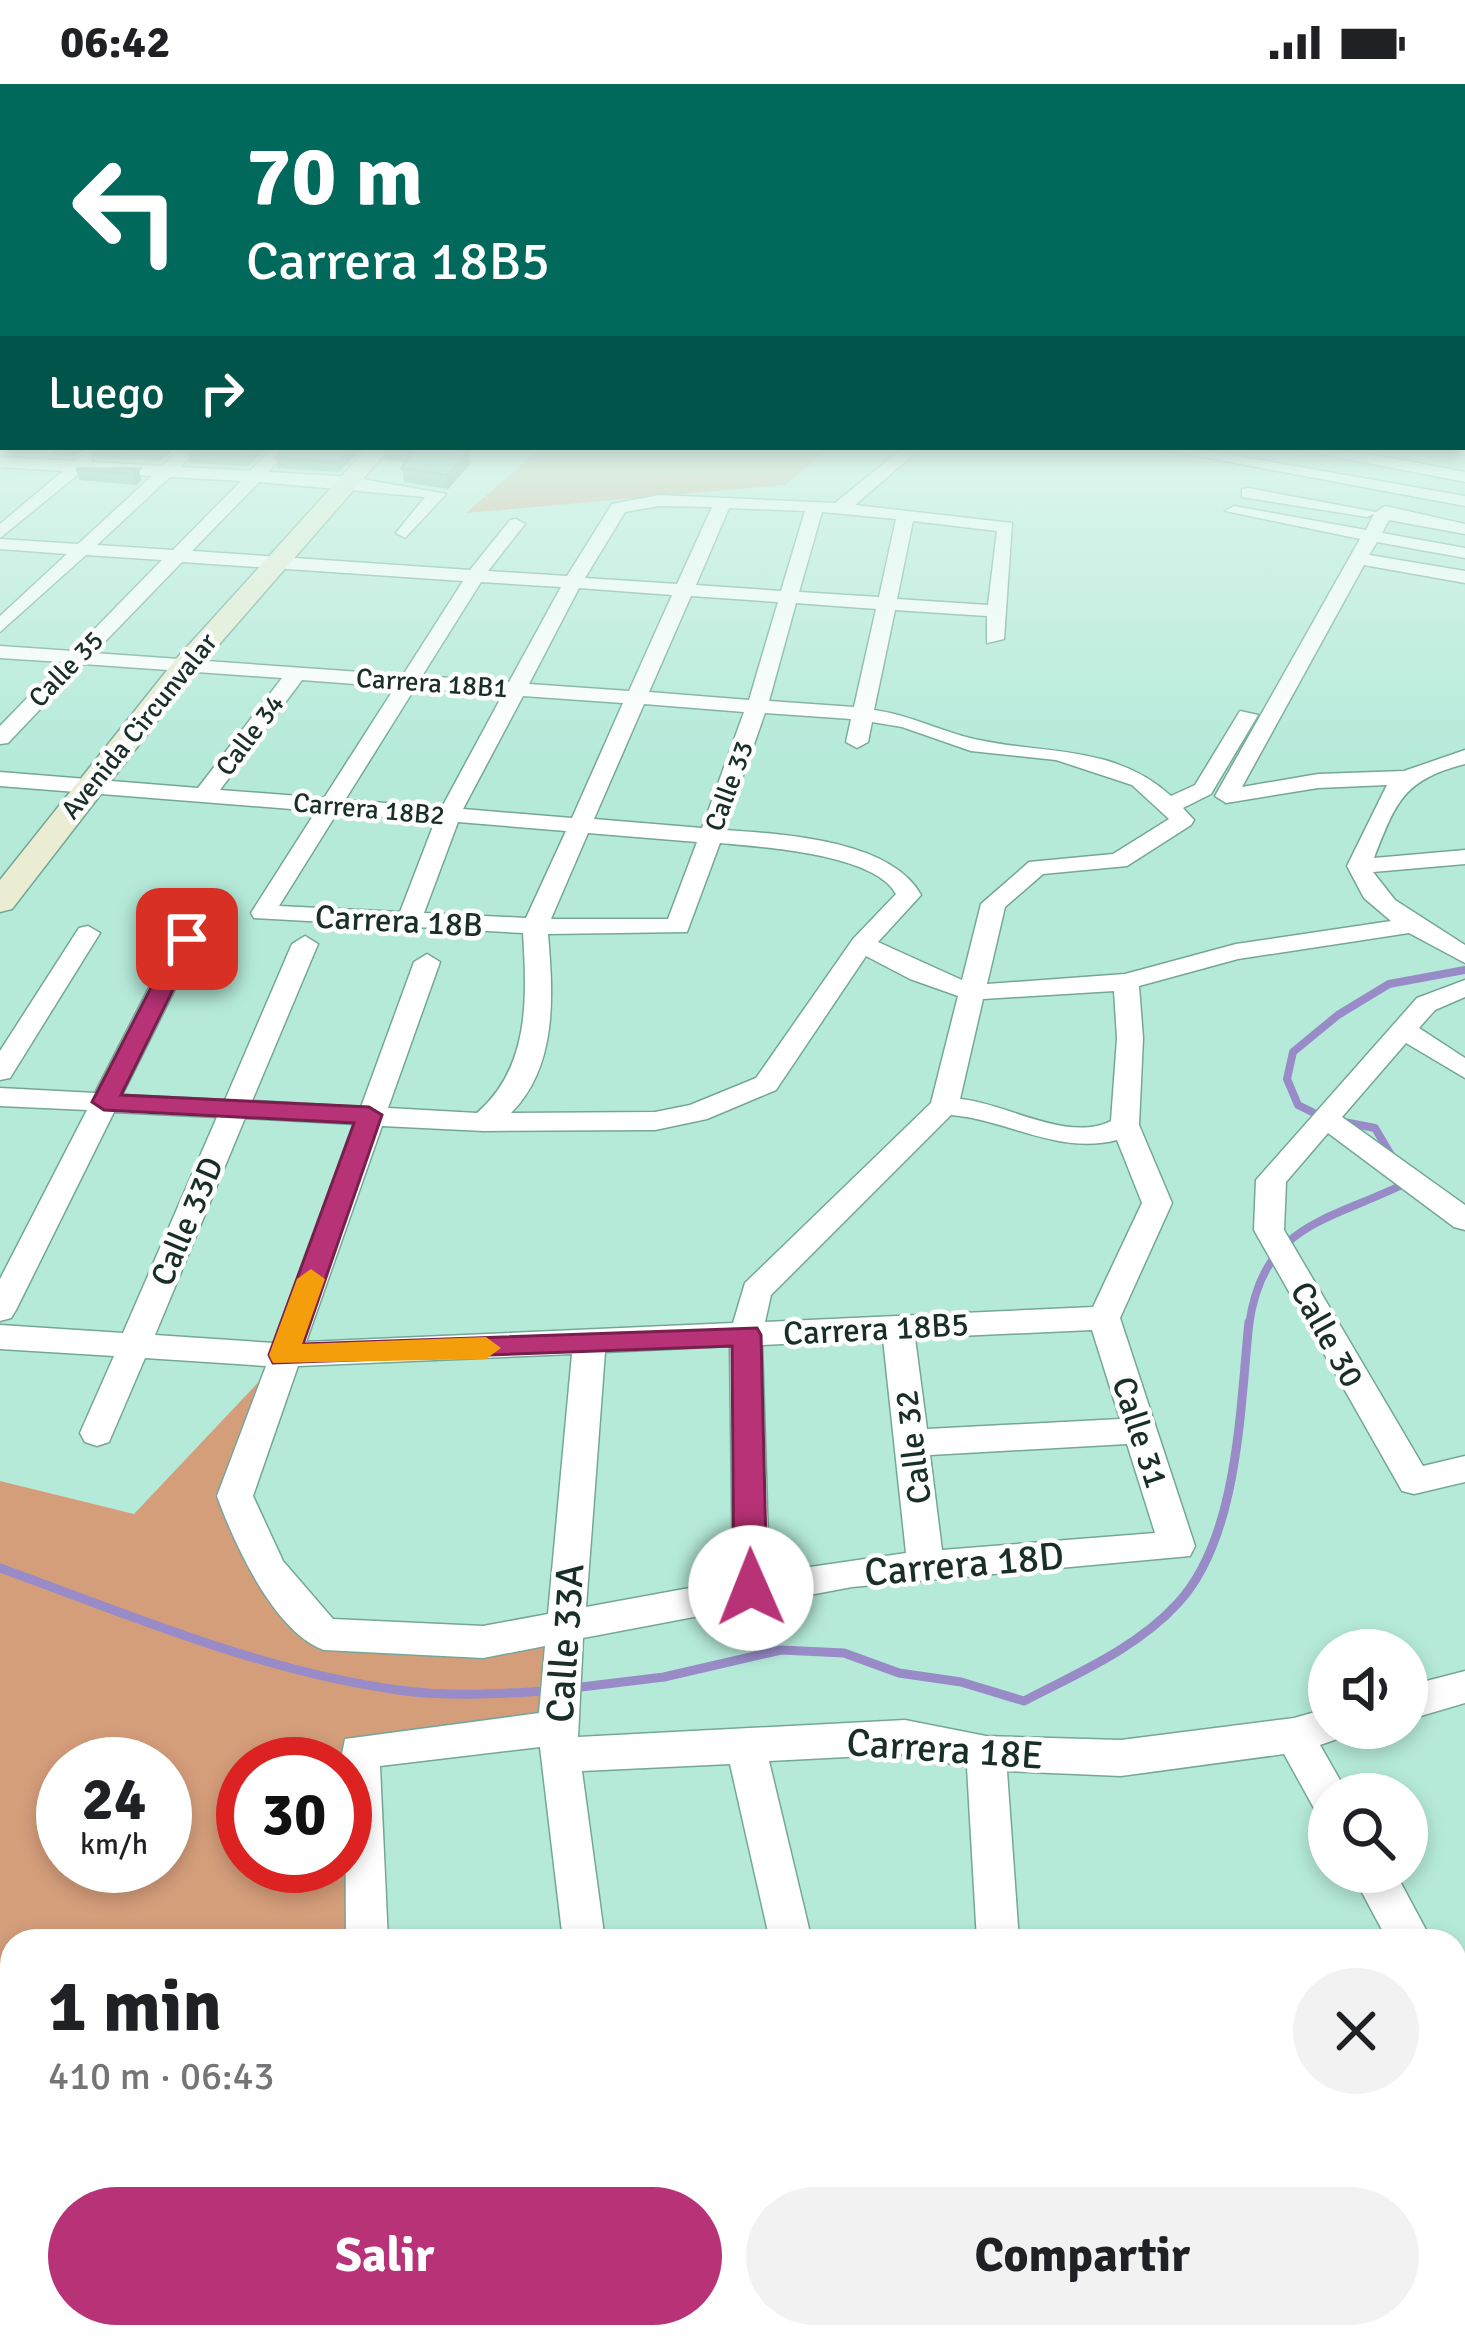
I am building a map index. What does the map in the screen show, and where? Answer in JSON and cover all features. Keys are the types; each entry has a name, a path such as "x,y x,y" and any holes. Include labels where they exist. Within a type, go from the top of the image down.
{"main road":[{"name":"Avenida Circunvalar","path":"0,902 186,665 292,548"}],"street":[{"path":"51,548 998,611"},
{"path":"0,626 85,548"},
{"name":"Calle 35","path":"0,737 184,548"},
{"path":"327,805 497,548"},
{"path":"409,920 449,815 594,548"},
{"path":"484,1122 517,1090 534,1036 539,976 535,926 703,548"},
{"name":"Calle 33","path":"535,926 678,927 757,706 804,548"},
{"path":"857,742 900,548"},
{"path":"994,639 1004,548"},
{"path":"751,1588 746,1335 756,1291 944,1106 993,904 1037,867 1119,861 1183,820 1169,806 1203,789 1355,548"},
{"path":"1361,548 1360,560 1226,796 1318,781 1403,778"},
{"path":"1433,548 1465,553"},
{"path":"1360,560 1465,577"},
{"name":"Carrera 18B1","path":"0,652 863,714 906,721 971,745 1060,754 1140,780 1169,806"},
{"name":"Calle 34","path":"203,796 297,673"},
{"path":"1465,757 1422,766 1403,778 1387,797 1359,866 1360,878 1389,909 1465,955"},
{"name":"Carrera 18B2","path":"0,778 739,838 862,857 902,880 909,895 862,944"},
{"name":"Carrera 18B","path":"327,805 263,913 535,926"},
{"path":"1359,866 1465,857"},
{"path":"0,1097 484,1122 655,1121 697,1113 766,1084 862,944 919,974 972,992 1126,982 1236,952 1415,925"},
{"path":"0,1072 88,933"},
{"path":"0,1310 187,939"},
{"name":"Calle 33D","path":"98,1433 305,944"},
{"path":"284,1355 427,962"},
{"path":"1104,1318 1157,1203 1125,1125 1130,1038 1126,982"},
{"path":"1465,988 1426,1004 1328,1120 1465,1220"},
{"path":"1402,1029 1465,1070"},
{"path":"944,1106 993,1112 1050,1134 1107,1138 1125,1125"},
{"name":"Calle 30","path":"1328,1120 1271,1180 1269,1230 1414,1481 1465,1469"},
{"name":"Carrera 18B5","path":"0,1337 284,1355 589,1345 1104,1318"},
{"name":"Calle 31","path":"1104,1318 1177,1546"},
{"name":"Calle 32","path":"898,1327 926,1567"},
{"name":"Calle 33A","path":"582,1929 558,1741 563,1627 589,1345"},
{"name":"Carrera 18D","path":"284,1355 235,1496 248,1536 285,1598 324,1634 483,1642 852,1572 1177,1546"},
{"path":"912,1443 1140,1431"},
{"path":"1428,1697 1465,1687"},
{"name":"Carrera 18E","path":"366,1929 359,1751 558,1741 746,1748 905,1737 986,1754 1121,1758 1308,1730"},
{"path":"746,1748 788,1929"},
{"path":"986,1754 997,1929"},
{"path":"1384,1893 1404,1929"}],"shaded area":[{"path":"284,1355 235,1496 325,1634 563,1627 557,1728 372,1749 372,1737 216,1737 216,1893 365,1893 366,1929 0,1929 0,1481 134,1514"}],"waterway":[{"path":"1324,1118 1298,1105 1287,1079 1293,1052 1338,1015 1389,984 1465,970"},
{"path":"1344,1122 1375,1128 1394,1160"},
{"path":"1249,1325 1256,1292 1283,1247 1323,1219 1402,1185 1400,1180"},
{"path":"573,1688 664,1677 781,1650 844,1653 899,1673 961,1682 1024,1701 1086,1670 1162,1619 1198,1575 1214,1543 1233,1469 1249,1322"},
{"path":"0,1568 196,1640 296,1670 435,1694 546,1691"}],"slow traffic":[{"path":"311,1279 284,1355 486,1348"}],"route":[{"path":"187,939 104,1102 369,1115 284,1355 746,1335 751,1588"}]}
